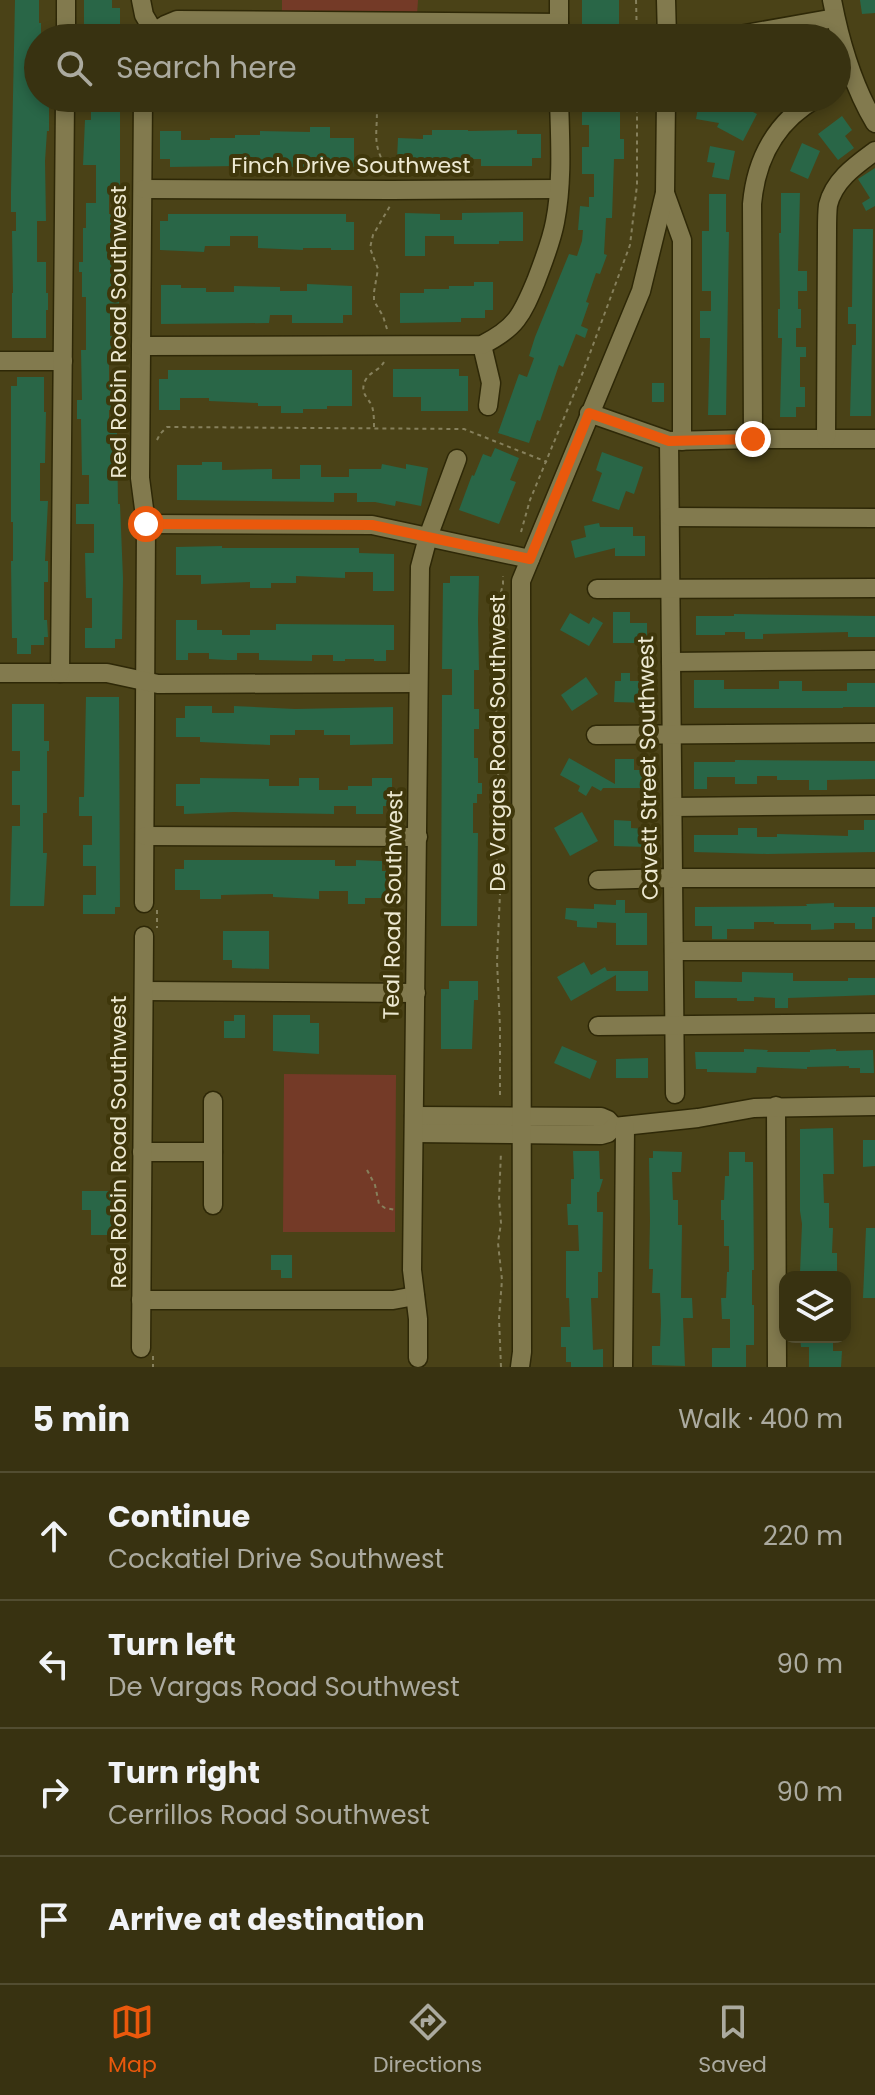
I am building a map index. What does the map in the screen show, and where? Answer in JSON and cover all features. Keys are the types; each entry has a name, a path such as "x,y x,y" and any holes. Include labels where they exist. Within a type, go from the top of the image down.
{"street":[{"path":"66,0 66,24"},
{"path":"141,0 148,24"},
{"path":"559,0 559,24"},
{"path":"666,0 667,24"},
{"path":"777,24 834,9"},
{"path":"167,24 177,20 316,24"},
{"path":"851,92 875,123"},
{"path":"60,673 65,112"},
{"name":"Red Robin Road Southwest","path":"143,112 140,478 146,524 145,836 150,905"},
{"path":"141,346 482,345 503,333 522,313 548,251 559,189 559,112"},
{"name":"De Vargas Road Southwest","path":"520,1367 521,581 641,291 665,193 666,112"},
{"path":"753,439 754,182 764,152 796,112"},
{"path":"826,438 828,204 835,187 848,172 875,151"},
{"name":"Finch Drive Southwest","path":"143,189 559,189"},
{"name":"Cavett Street Southwest","path":"665,193 682,240 676,441 670,517 675,1094"},
{"path":"482,345 491,383 488,406"},
{"path":"0,361 63,361"},
{"path":"589,413 676,441 875,439"},
{"name":"Teal Road Southwest","path":"418,1358 418,1319 412,1270 420,567 457,459"},
{"path":"670,517 875,518"},
{"path":"146,524 372,525 530,559"},
{"path":"597,589 875,588"},
{"path":"671,662 875,660"},
{"path":"0,673 107,673 145,682 418,683"},
{"path":"596,735 875,733"},
{"path":"673,807 875,805"},
{"path":"145,836 418,837"},
{"path":"598,880 875,878"},
{"name":"Red Robin Road Southwest","path":"141,1348 144,991 150,936"},
{"path":"674,951 875,951"},
{"path":"144,991 416,993"},
{"path":"598,1026 875,1023"},
{"path":"213,1101 213,1205"},
{"path":"414,1124 522,1125 601,1117 619,1126 687,1120 776,1106 875,1106"},
{"path":"776,1106 777,1367"},
{"path":"619,1126 623,1367"},
{"path":"142,1152 213,1152"},
{"path":"141,1300 393,1300 415,1296"}],"path":[{"path":"636,0 637,24"},
{"path":"378,112 376,144 392,178"},
{"path":"521,532 530,500 610,305 630,245 637,185 637,112"},
{"path":"387,334 386,322 374,301 378,269 370,248 392,197"},
{"path":"374,428 372,407 363,394 363,387 365,379 381,367 385,359"},
{"path":"154,447 167,427 464,429 547,462"},
{"path":"500,1095 497,961 500,894 496,851 499,804 496,704 499,669 496,622 503,576"},
{"path":"150,905 150,936"},
{"path":"501,1152 498,1243 502,1280 499,1318 501,1367"},
{"path":"367,1170 375,1185 379,1204 397,1210"}],"shaded area":[{"path":"282,0 418,0 417,15 282,14"},
{"path":"284,1074 396,1075 395,1232 283,1232"}],"building":[{"path":"15,0 39,0 41,24 24,24 24,112 49,112 45,161 46,221 37,221 37,262 46,262 46,338 12,338 12,231 16,231 16,212 11,212"},
{"path":"84,0 112,0 112,8 120,8 120,24 84,24"},
{"path":"582,0 619,0 619,24 582,24"},
{"path":"860,0 875,0 875,13 862,14"},
{"path":"91,112 120,112 120,189 109,189 109,214 119,214 119,311 110,311 110,336 119,336 119,360 109,360 109,385 118,385 118,410 109,410 109,432 117,432 123,578 122,639 115,639 115,648 85,648 85,628 92,628 92,598 86,598 85,553 94,553 94,524 76,524 76,504 89,504 89,475 82,475 81,419 77,419 77,400 82,400 81,350 86,350 86,297 82,297 79,262 83,262 86,203 96,203 96,165 83,165 85,120 91,120"},
{"path":"582,112 620,112 624,159 614,159 612,218 606,218 604,254 607,255 600,274 596,273 586,302 589,303 581,326 588,329 585,338 576,334 563,367 559,365 529,443 498,433 519,374 527,377 534,358 529,356 535,337 569,254 577,256 583,230 578,230 580,206 589,207 589,197 594,197 594,174 582,174 582,147 589,147 589,125 582,125"},
{"path":"697,112 757,114 743,141 717,127 719,123 696,119"},
{"path":"842,116 852,130 845,136 854,148 838,160 818,134"},
{"path":"310,127 330,127 330,138 354,138 354,167 341,167 341,159 321,159 321,167 268,167 268,160 249,160 249,167 170,167 170,159 160,159 160,131 181,131 181,140 210,140 235,138 235,135 260,135 260,131 310,132"},
{"path":"432,130 517,130 517,134 541,134 541,158 532,158 532,166 481,166 481,159 460,159 460,167 407,167 407,159 397,159 398,138 423,139 423,135 432,135"},
{"path":"802,143 820,151 808,179 790,171"},
{"path":"710,146 735,151 729,180 712,177 715,163 707,162"},
{"path":"875,168 875,206 866,211 862,203 870,198 858,179"},
{"path":"781,193 800,193 798,271 807,271 807,291 798,291 801,328 796,328 796,347 806,347 806,357 800,357 800,387 805,387 805,407 796,407 796,417 780,417 782,338 778,338 778,309"},
{"path":"709,194 726,194 726,232 729,232 726,415 708,415 710,338 700,338 700,311 711,311 711,291 702,291 702,231 709,231"},
{"path":"523,212 523,241 454,244 454,236 425,236 425,256 405,256 405,213 440,214 440,220 462,220 462,213"},
{"path":"168,214 346,214 346,222 354,222 354,250 258,248 258,236 230,236 230,246 205,246 204,252 160,250 160,221 168,221"},
{"path":"853,229 873,229 871,416 850,416 852,345 856,345 856,324 848,324 848,307 852,307"},
{"path":"474,282 493,282 493,310 485,310 485,318 461,318 461,322 400,323 400,293 474,286"},
{"path":"307,284 352,286 352,315 343,315 343,323 292,323 292,315 270,315 269,323 161,324 161,285 206,288 206,292 234,292 234,286 307,291"},
{"path":"393,369 459,369 459,376 468,376 468,411 421,411 421,397 393,397"},
{"path":"168,370 352,370 352,406 327,406 327,409 303,409 303,413 281,413 281,406 180,398 180,410 159,410 159,379 168,379"},
{"path":"17,377 44,377 46,412 45,463 40,463 40,501 48,501 45,561 48,561 48,582 44,582 44,620 47,620 48,637 44,637 44,645 31,645 31,654 17,654 17,638 12,638 11,386 17,386"},
{"path":"652,383 664,383 664,402 652,402"},
{"path":"495,448 519,458 510,480 516,482 499,524 459,510 483,454 491,457"},
{"path":"602,452 643,467 634,494 626,491 619,510 592,501 602,473 596,470"},
{"path":"202,462 222,462 222,470 272,469 272,479 300,479 300,465 321,465 321,477 349,477 349,469 381,469 382,464 406,469 406,464 428,468 421,506 396,501 395,506 357,502 357,493 334,493 334,502 177,500 177,465 202,465"},
{"path":"599,523 600,527 633,527 633,536 645,536 645,556 615,556 615,548 575,558 571,541 586,537 584,526"},
{"path":"176,547 359,548 359,553 394,554 394,591 373,591 373,572 345,572 345,578 296,576 296,583 271,583 271,588 250,588 250,582 201,584 201,575 176,575"},
{"path":"450,576 479,576 479,670 474,670 474,709 479,709 479,729 474,729 474,758 478,758 478,783 482,783 482,794 477,794 477,803 473,803 473,833 478,833 477,926 441,926 442,695 452,695 452,669 442,669 443,583 450,583"},
{"path":"613,612 630,612 630,623 647,623 647,643 613,643"},
{"path":"570,613 589,624 593,617 603,623 589,646 560,630"},
{"path":"696,616 875,616 875,637 848,637 848,632 763,634 763,639 745,639 745,632 696,635"},
{"path":"176,620 197,620 197,630 222,630 222,635 250,635 250,630 276,630 276,624 394,625 394,650 386,650 386,661 333,661 333,655 312,655 312,661 259,660 259,653 237,653 237,660 227,660 209,659 209,653 188,653 188,660 176,660"},
{"path":"621,673 630,673 630,681 651,681 650,703 614,702 615,681 621,681"},
{"path":"586,677 598,694 572,711 561,695"},
{"path":"694,680 724,680 724,689 779,689 779,681 802,681 802,691 847,691 847,683 875,683 875,707 694,708"},
{"path":"86,697 119,697 120,907 115,907 115,914 83,914 83,895 96,895 96,866 83,866 83,845 92,845 92,816 79,816 79,797 84,797"},
{"path":"12,704 44,704 44,741 49,741 49,751 47,813 43,813 43,853 47,853 44,906 10,906 12,826 20,826 20,805 12,805 12,771 20,771 20,751 12,751"},
{"path":"185,706 212,706 212,713 234,713 234,706 295,709 393,707 393,744 350,745 350,735 324,735 324,730 295,730 295,735 270,735 270,745 200,742 200,737 176,737 176,718 185,718"},
{"path":"569,758 615,784 615,759 634,759 634,770 647,770 647,788 603,788 601,791 592,786 586,796 578,791 580,786 560,775"},
{"path":"875,761 875,779 827,780 827,790 809,790 809,780 777,780 777,776 757,776 757,784 735,784 735,777 707,777 707,789 694,789 694,762"},
{"path":"200,778 269,779 269,786 299,786 299,778 319,778 319,790 348,790 348,786 372,786 372,778 392,778 392,806 383,806 383,814 356,814 356,806 334,806 334,814 184,814 184,806 176,806 176,784 200,784"},
{"path":"582,812 598,841 570,856 554,828"},
{"path":"614,820 631,821 631,828 647,829 647,847 614,846"},
{"path":"864,820 875,820 875,852 694,852 694,835 738,835 738,828 757,828 757,837 777,837 777,834 848,836 848,830 864,830"},
{"path":"184,860 335,860 335,866 356,866 356,860 382,861 382,871 392,871 392,898 365,898 365,904 348,904 348,891 319,891 319,899 273,897 273,894 221,895 221,899 200,899 200,890 175,890 175,869 184,869"},
{"path":"616,900 625,900 625,913 647,913 647,945 616,945 616,923 597,922 597,928 577,927 577,921 565,919 566,908 594,909 594,904 616,905"},
{"path":"834,903 834,907 875,907 872,929 855,929 855,923 834,923 834,929 811,930 811,924 754,922 754,929 727,929 727,939 712,939 712,926 695,926 695,907"},
{"path":"223,931 269,931 269,969 232,968 232,960 223,960"},
{"path":"584,962 591,975 605,967 607,971 648,971 648,991 616,991 616,975 571,1001 557,977"},
{"path":"742,972 793,973 793,981 875,978 875,995 788,998 788,1008 775,1008 775,998 754,997 754,1001 737,1001 737,998 695,998 695,981 742,982"},
{"path":"449,981 478,981 472,1049 441,1049 441,989 449,989"},
{"path":"234,1015 245,1015 245,1038 224,1038 224,1021 234,1021"},
{"path":"273,1015 310,1015 310,1023 319,1023 319,1054 273,1051"},
{"path":"562,1046 597,1061 590,1079 554,1063"},
{"path":"744,1049 767,1052 873,1050 874,1073 860,1073 860,1068 849,1066 807,1069 757,1067 756,1073 696,1069 695,1052 744,1052"},
{"path":"648,1058 648,1078 616,1078 616,1059"},
{"path":"833,1128 834,1174 823,1174 824,1203 829,1203 829,1228 833,1228 832,1253 837,1253 837,1271 800,1271 800,1129"},
{"path":"863,1140 875,1140 875,1166 863,1167"},
{"path":"573,1151 599,1151 600,1179 603,1179 597,1192 597,1212 603,1212 602,1272 598,1272 598,1298 591,1298 593,1350 603,1349 603,1367 571,1367 571,1362 566,1362 566,1347 561,1347 561,1327 570,1327 569,1298 566,1298 566,1251 579,1251 578,1225 568,1225 567,1204 571,1204 571,1179 574,1179"},
{"path":"653,1151 682,1152 681,1172 672,1172 673,1200 678,1200 678,1225 682,1225 681,1298 692,1298 693,1318 683,1318 685,1366 652,1365 652,1346 660,1346 661,1321 660,1293 652,1293 653,1269 649,1269 649,1158 653,1158"},
{"path":"729,1152 745,1152 745,1162 753,1162 754,1345 746,1345 746,1367 712,1367 712,1348 730,1348 730,1319 722,1319 721,1298 726,1298 729,1272 729,1246 724,1246 721,1200 724,1200 725,1176 729,1176"},
{"path":"82,1191 113,1191 113,1199 119,1199 119,1228 112,1228 112,1235 91,1235 91,1210 82,1210"},
{"path":"866,1228 875,1228 875,1298 863,1298"},
{"path":"271,1255 292,1255 292,1278 281,1278 281,1270 271,1270"},
{"path":"801,1343 833,1343 833,1351 842,1351 841,1367 809,1367 809,1347 801,1347"}],"route":[{"path":"146,524 372,525 530,559 589,413 669,441 753,439"}]}
